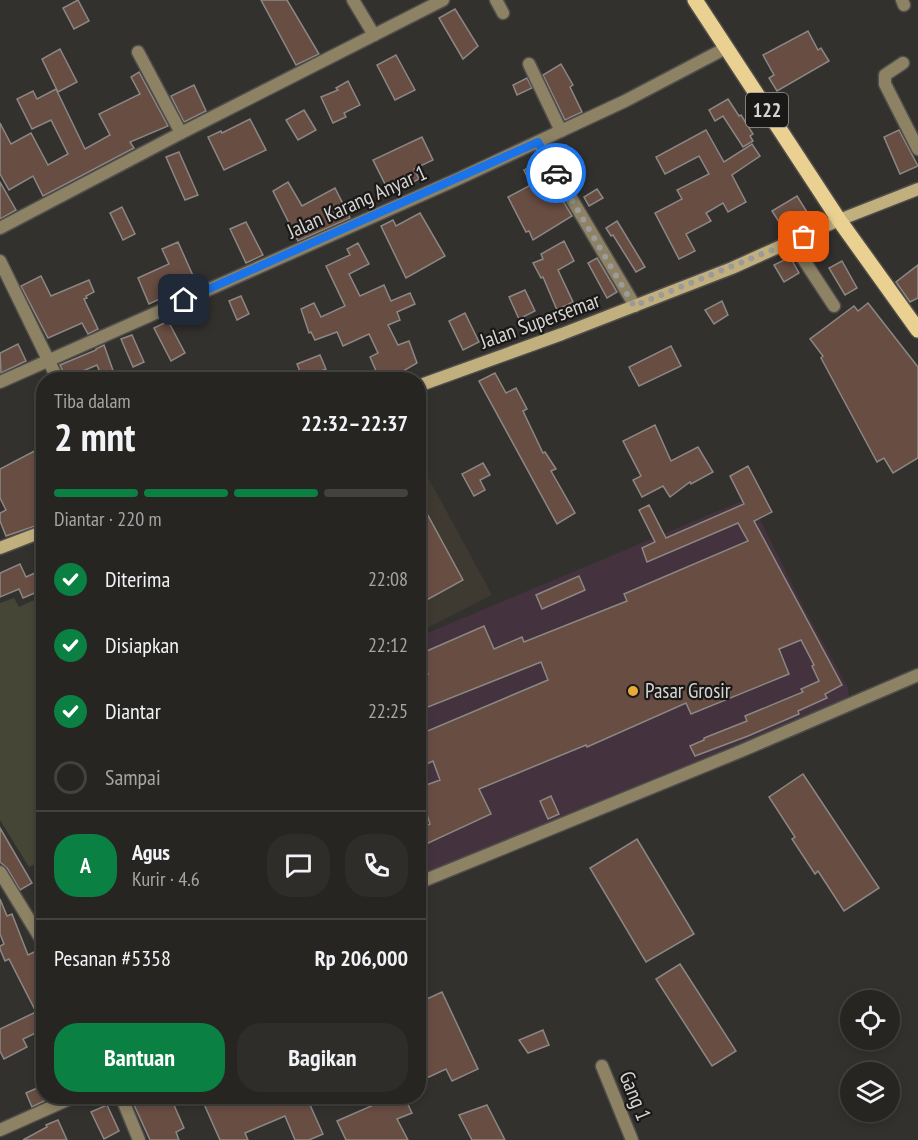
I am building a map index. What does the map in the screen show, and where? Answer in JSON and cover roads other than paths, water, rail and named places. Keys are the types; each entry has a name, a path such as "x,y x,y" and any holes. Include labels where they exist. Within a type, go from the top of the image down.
{"main road":[{"name":"122","path":"695,0 839,220 918,330"},
{"name":"Jalan Supersemar","path":"426,383 634,306 918,189"},
{"path":"0,548 36,534"}],"street":[{"path":"353,0 374,35"},
{"path":"0,228 443,0"},
{"path":"496,0 503,12"},
{"name":"Jalan Karang Anyar 1","path":"0,382 538,142 625,101 726,48"},
{"path":"138,52 181,133"},
{"path":"903,63 889,71 885,79 918,149"},
{"path":"529,64 561,131"},
{"path":"538,142 634,306"},
{"path":"792,242 834,306"},
{"path":"0,261 54,372"},
{"path":"426,880 741,751 918,675"},
{"path":"0,872 36,931"},
{"name":"Gang 1","path":"602,1066 632,1140"},
{"path":"0,1130 58,1104"},
{"path":"124,1104 139,1140"}],"place":[{"name":"Pasar Grosir","path":"633,691"}]}
